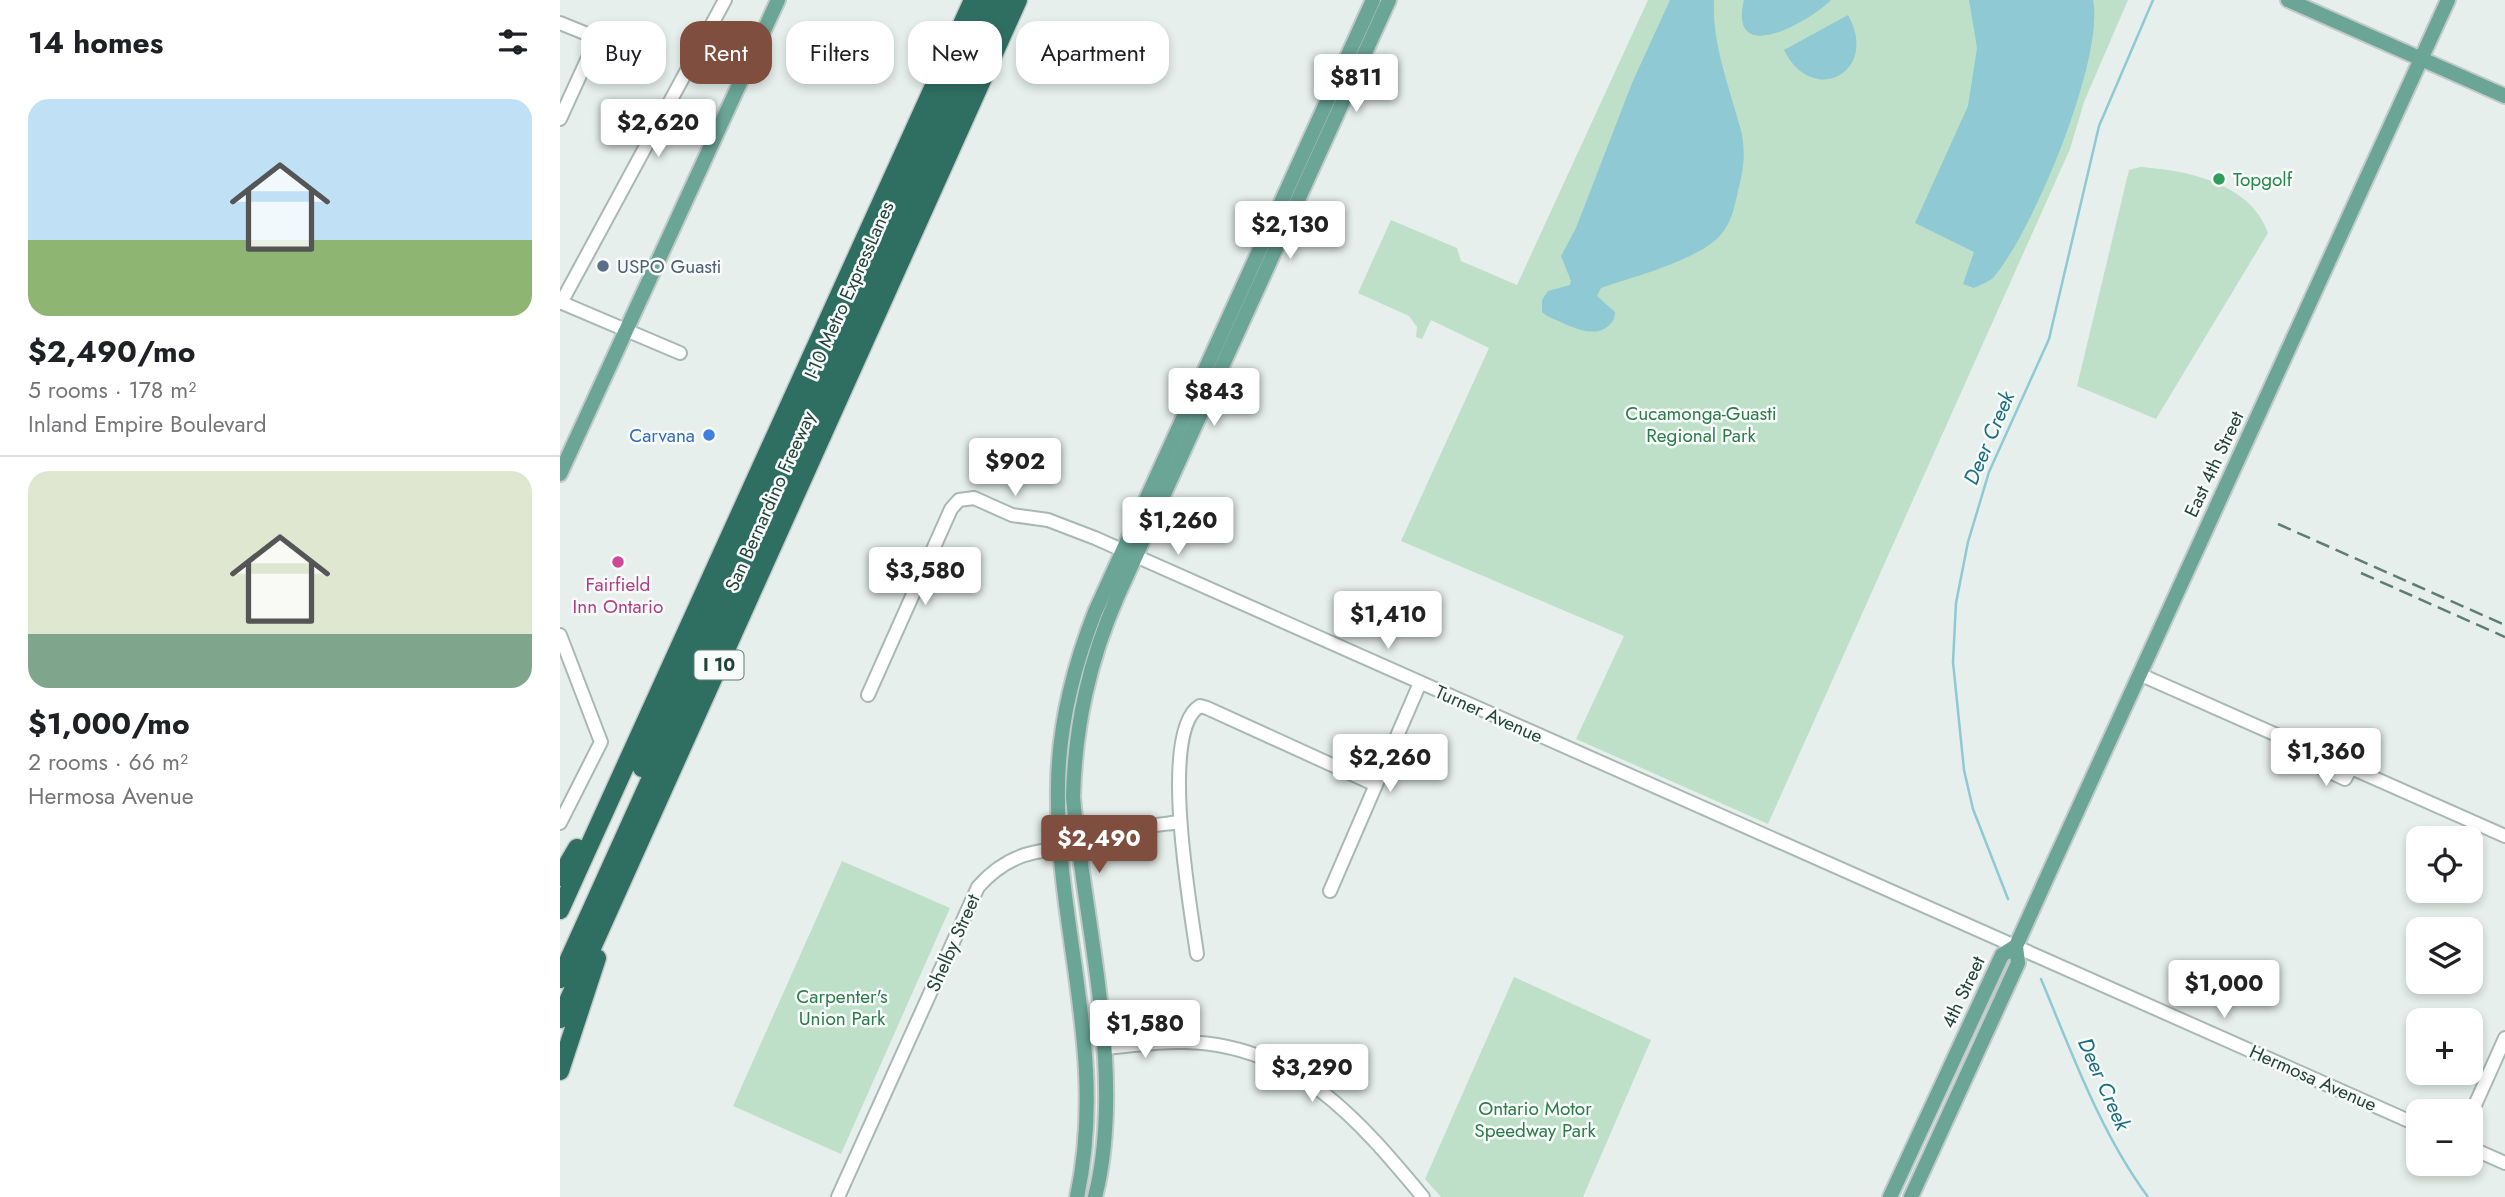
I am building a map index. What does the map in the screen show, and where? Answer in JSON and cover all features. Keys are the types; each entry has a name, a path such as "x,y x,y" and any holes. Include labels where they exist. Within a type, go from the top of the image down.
{"highway":[{"path":"954,21 958,0"},
{"name":"San Bernardino Freeway","path":"963,21 972,0"},
{"name":"I-10 Metro ExpressLanes","path":"560,950 987,0"},
{"name":"I-10 Metro ExpressLanes","path":"560,979 1003,0"},
{"name":"San Bernardino Freeway","path":"1002,36 1018,0"},
{"path":"1002,43 1032,0"},
{"name":"San Bernardino Freeway","path":"560,910 934,84"},
{"name":"San Bernardino Freeway","path":"560,1019 980,84"},
{"path":"560,877 609,802"},
{"path":"560,1071 578,1023 616,893"}],"main road":[{"path":"560,474 778,0"},
{"path":"1095,1197 1106,1132 1104,1048 1073,797 1079,718 1097,646 1129,554 1373,0"},
{"path":"1077,1197 1088,1109 1087,1050 1060,847 1058,778 1065,710 1084,640 1129,554 1389,0"},
{"path":"2288,0 2505,96"},
{"name":"East 4th Street","path":"2017,946 2448,0"},
{"name":"4th Street","path":"1890,1197 2002,955 2017,946"},
{"name":"4th Street","path":"1911,1197 2017,965 2017,946"},
{"path":"1087,1050 1104,1048"}],"street":[{"path":"680,353 560,302 725,0"},
{"path":"560,23 597,38 560,119"},
{"name":"Turner Avenue","path":"868,695 951,509 959,500 974,498 1012,515 1048,520 1129,554 2017,946"},
{"path":"560,635 601,742 560,823"},
{"path":"2139,674 2505,836"},
{"path":"1330,891 1420,683"},
{"path":"1197,954 1180,822 1180,752 1186,721 1200,706 1376,785"},
{"name":"Shelby Street","path":"838,1197 978,887 990,873 1016,856 1107,841 1144,827 1180,822"},
{"name":"Hermosa Avenue","path":"2017,946 2406,1120"},
{"path":"2478,1099 2505,1038"},
{"path":"1104,1048 1185,1042 1220,1045 1272,1061 1310,1082 1343,1107 1423,1197"},
{"path":"2483,1153 2505,1163"}],"green space":[{"name":"Cucamonga-Guasti Regional Park","path":"1648,0 2128,0 2084,102 2070,149 1768,824 1576,739 1624,636 1401,541 1489,348 1431,320 1422,339 1416,337 1417,327 1409,316 1358,293 1391,220 1457,248 1461,261 1517,285"},
{"path":"2140,167 2177,172 2215,182 2247,202 2260,216 2268,233 2156,419 2077,386 2129,170"},
{"name":"Carpenter's Union Park","path":"842,861 950,908 841,1154 733,1106"},
{"name":"Ontario Motor Speedway Park","path":"1514,977 1651,1040 1583,1197 1441,1197 1425,1179"}],"water":[{"path":"1670,0 1714,0 1715,30 1741,129 1744,154 1735,205 1723,232 1700,251 1666,266 1601,288 1597,296 1615,312 1614,319 1608,327 1600,331 1582,330 1547,316 1542,312 1542,300 1548,291 1570,285 1571,281 1561,256 1576,228 1632,83"},
{"path":"1744,0 1831,0 1790,28 1759,36 1748,32 1742,20"},
{"path":"1969,0 2093,0 2094,27 2077,101 2045,185 2009,255 1993,278 1974,288 1963,284 1974,252 1915,223 1968,106 1977,48"},
{"path":"1848,15 1856,35 1856,53 1839,76 1825,79 1811,77 1796,67 1784,50"}],"waterway":[{"name":"Deer Creek","path":"2008,899 1973,809 1964,770 1953,662 1956,603 1968,542 1989,472 2049,339 2099,126 2153,0"},
{"name":"Deer Creek","path":"2041,979 2101,1119 2148,1197"}],"railway":[{"path":"2278,524 2505,625"},
{"path":"2361,573 2505,637"}],"place":[{"name":"Topgolf","path":"2219,179"},
{"name":"USPO Guasti","path":"603,266"},
{"name":"Carvana","path":"709,435"},
{"name":"Fairfield Inn Ontario","path":"618,562"}]}
